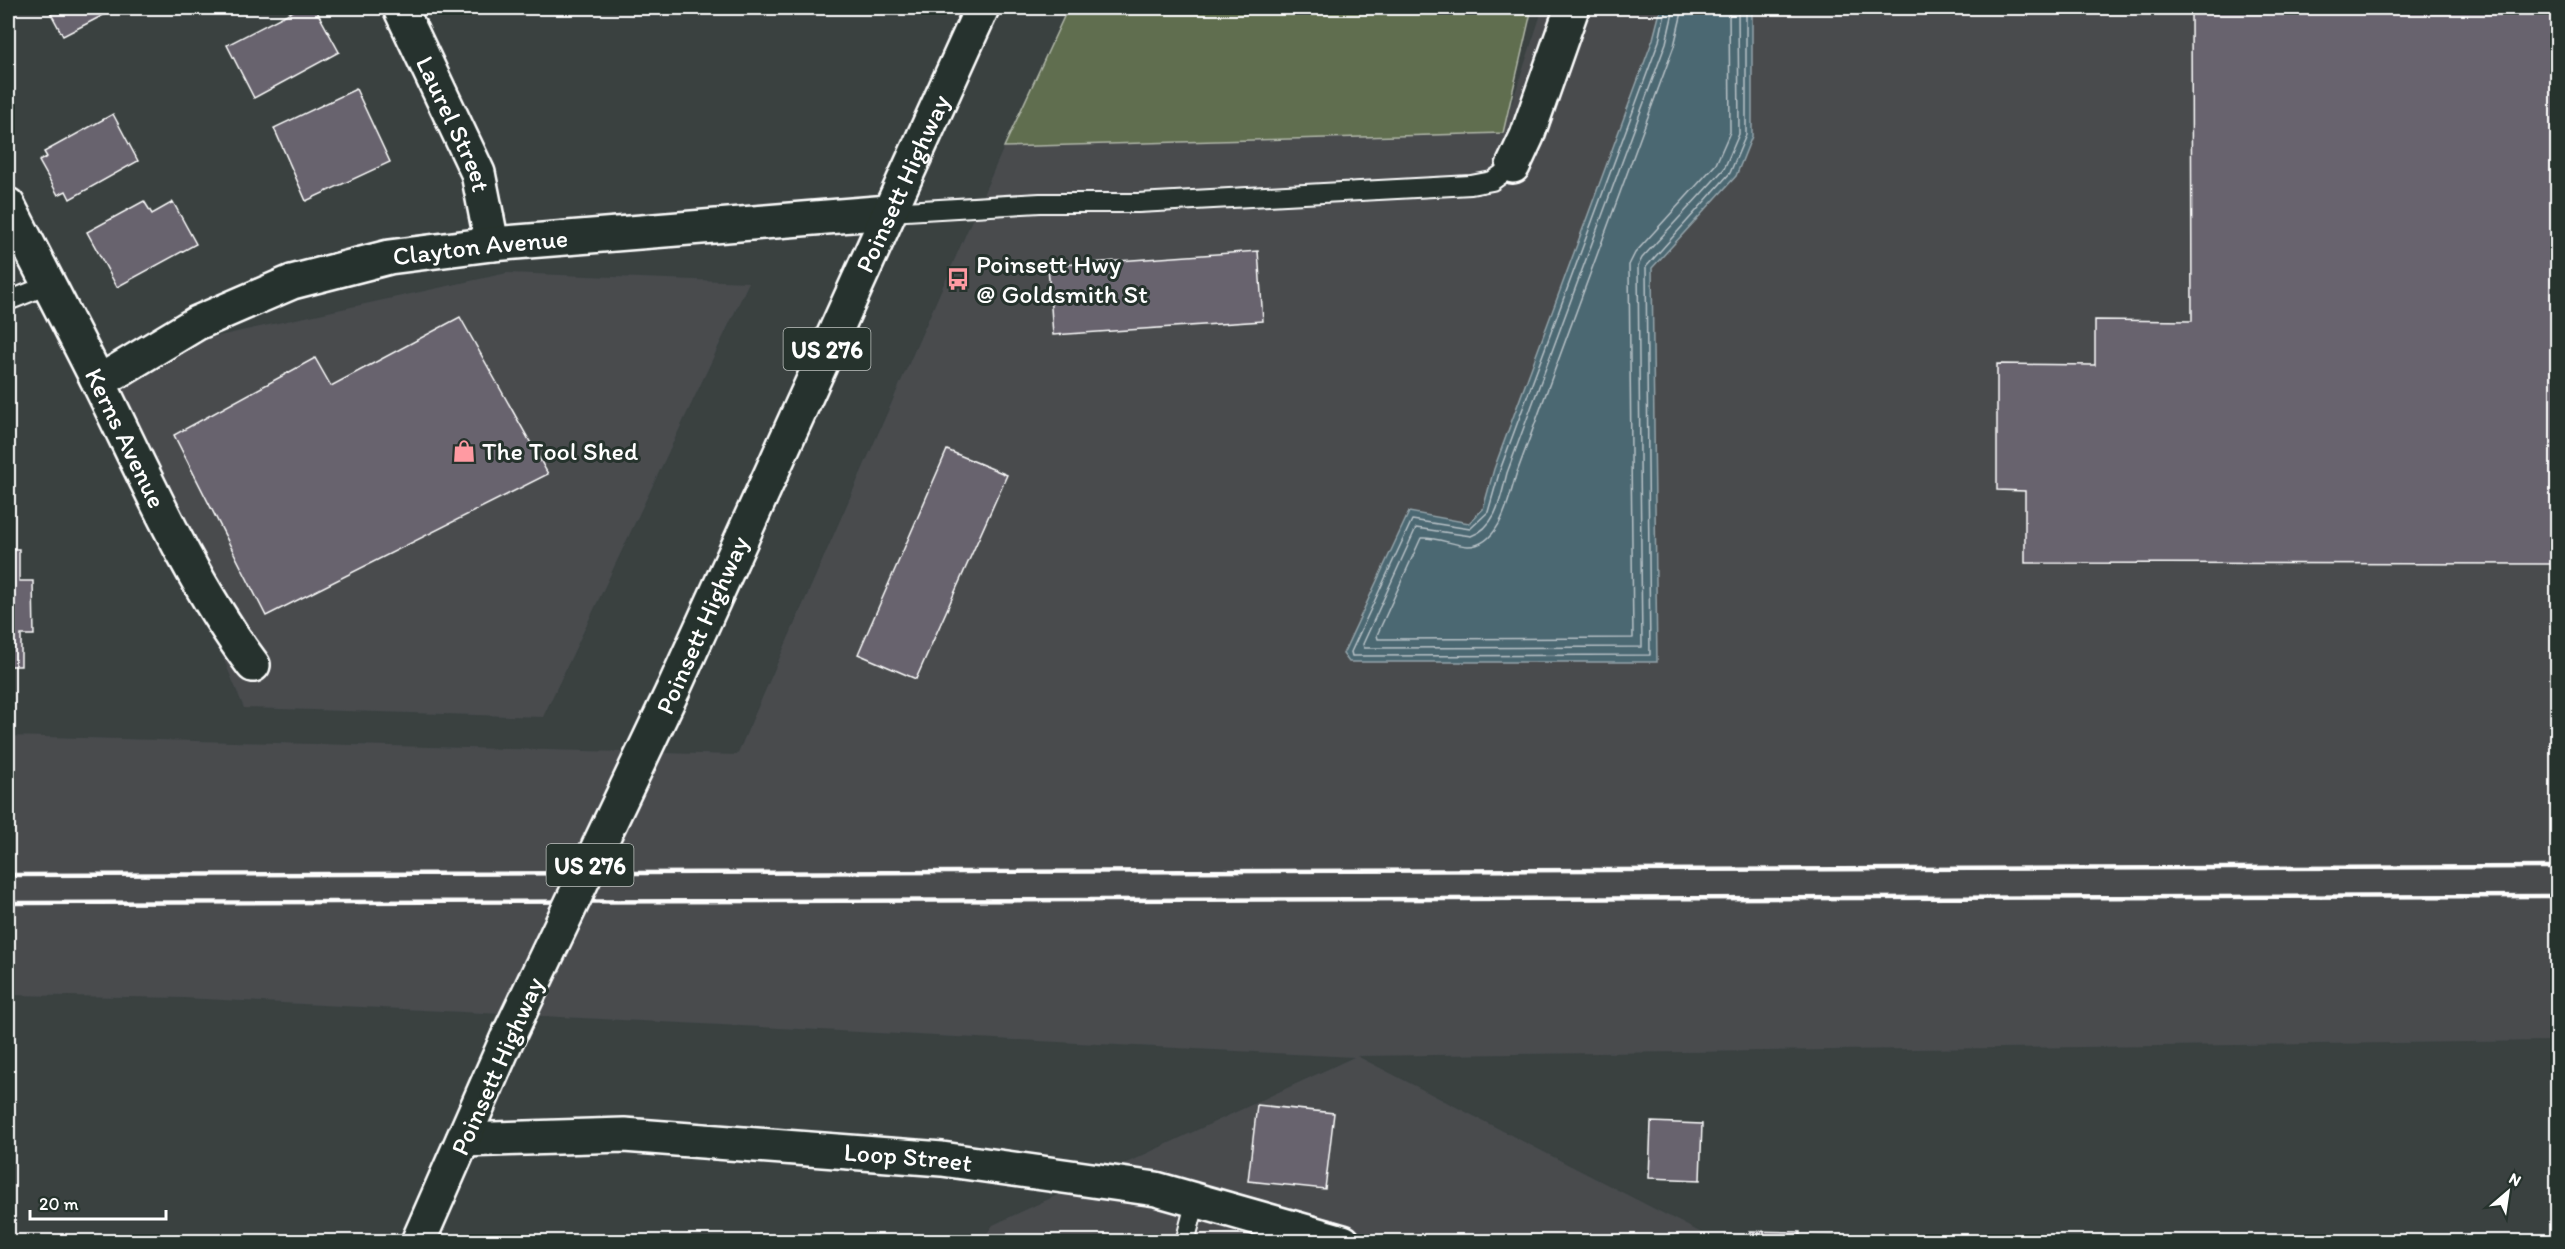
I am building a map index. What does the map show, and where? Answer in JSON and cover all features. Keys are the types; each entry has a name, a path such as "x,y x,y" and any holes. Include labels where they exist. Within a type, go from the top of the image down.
{"main road":[{"name":"Laurel Street","path":"400,8 478,172 492,244"},
{"name":"Poinsett Highway","path":"418,1242 507,1040 673,690 982,8"},
{"path":"1513,166 1527,136 1572,8"},
{"name":"Kerns Avenue","path":"8,205 99,382 142,472 224,627 253,665"},
{"name":"Clayton Avenue","path":"99,382 197,323 292,282 389,257 492,244 889,212"},
{"name":"Loop Street","path":"462,1140 624,1135 942,1159 1156,1189 1343,1242"}],"lane":[{"path":"889,212 1040,203 1137,203 1471,185 1492,182 1513,166"},
{"path":"8,301 48,285"},
{"path":"1185,1242 1197,1200"}],"shaded area":[{"path":"1543,8 2557,8 2557,1041 1357,1056 1717,1241 981,1242 993,1225 1354,1057 184,998 8,995 8,736 737,755 1004,147 1502,133"},
{"path":"507,273 749,282 543,717 244,708 100,362"}],"green space":[{"path":"1068,8 1532,8 1503,133 1004,147"}],"water":[{"path":"1661,8 1752,8 1752,136 1736,176 1652,268 1657,662 1349,662 1343,654 1409,512 1469,523 1483,509 1494,469 1653,39"}],"building":[{"path":"48,8 117,8 63,36"},
{"path":"299,8 315,8 339,52 254,98 227,45"},
{"path":"2191,8 2558,8 2558,564 2025,563 2025,491 1997,490 1997,364 2095,365 2095,320 2192,321"},
{"path":"356,89 390,162 306,201 274,128"},
{"path":"113,114 138,161 70,199 66,191 58,195 39,161 47,157 44,152"},
{"path":"144,201 152,214 173,202 196,244 117,287 87,232"},
{"path":"1258,251 1263,321 1053,335 1048,266"},
{"path":"460,317 548,474 266,616 174,435 315,358 331,386"},
{"path":"947,450 1007,475 916,679 858,654"},
{"path":"8,549 19,549 19,581 33,581 34,635 21,635 21,666 8,666"},
{"path":"1257,1105 1334,1113 1325,1189 1248,1181"},
{"path":"1651,1122 1702,1124 1700,1180 1649,1178"},
{"path":"1750,1231 1800,1232 1800,1242 1750,1242"},
{"path":"1858,1236 1858,1242 1805,1242 1805,1238"}],"railway":[{"path":"8,875 2558,867"},
{"path":"8,903 2558,896"}],"place":[{"name":"Poinsett Hwy @ Goldsmith St","path":"958,279"},
{"name":"The Tool Shed","path":"464,451"}]}
